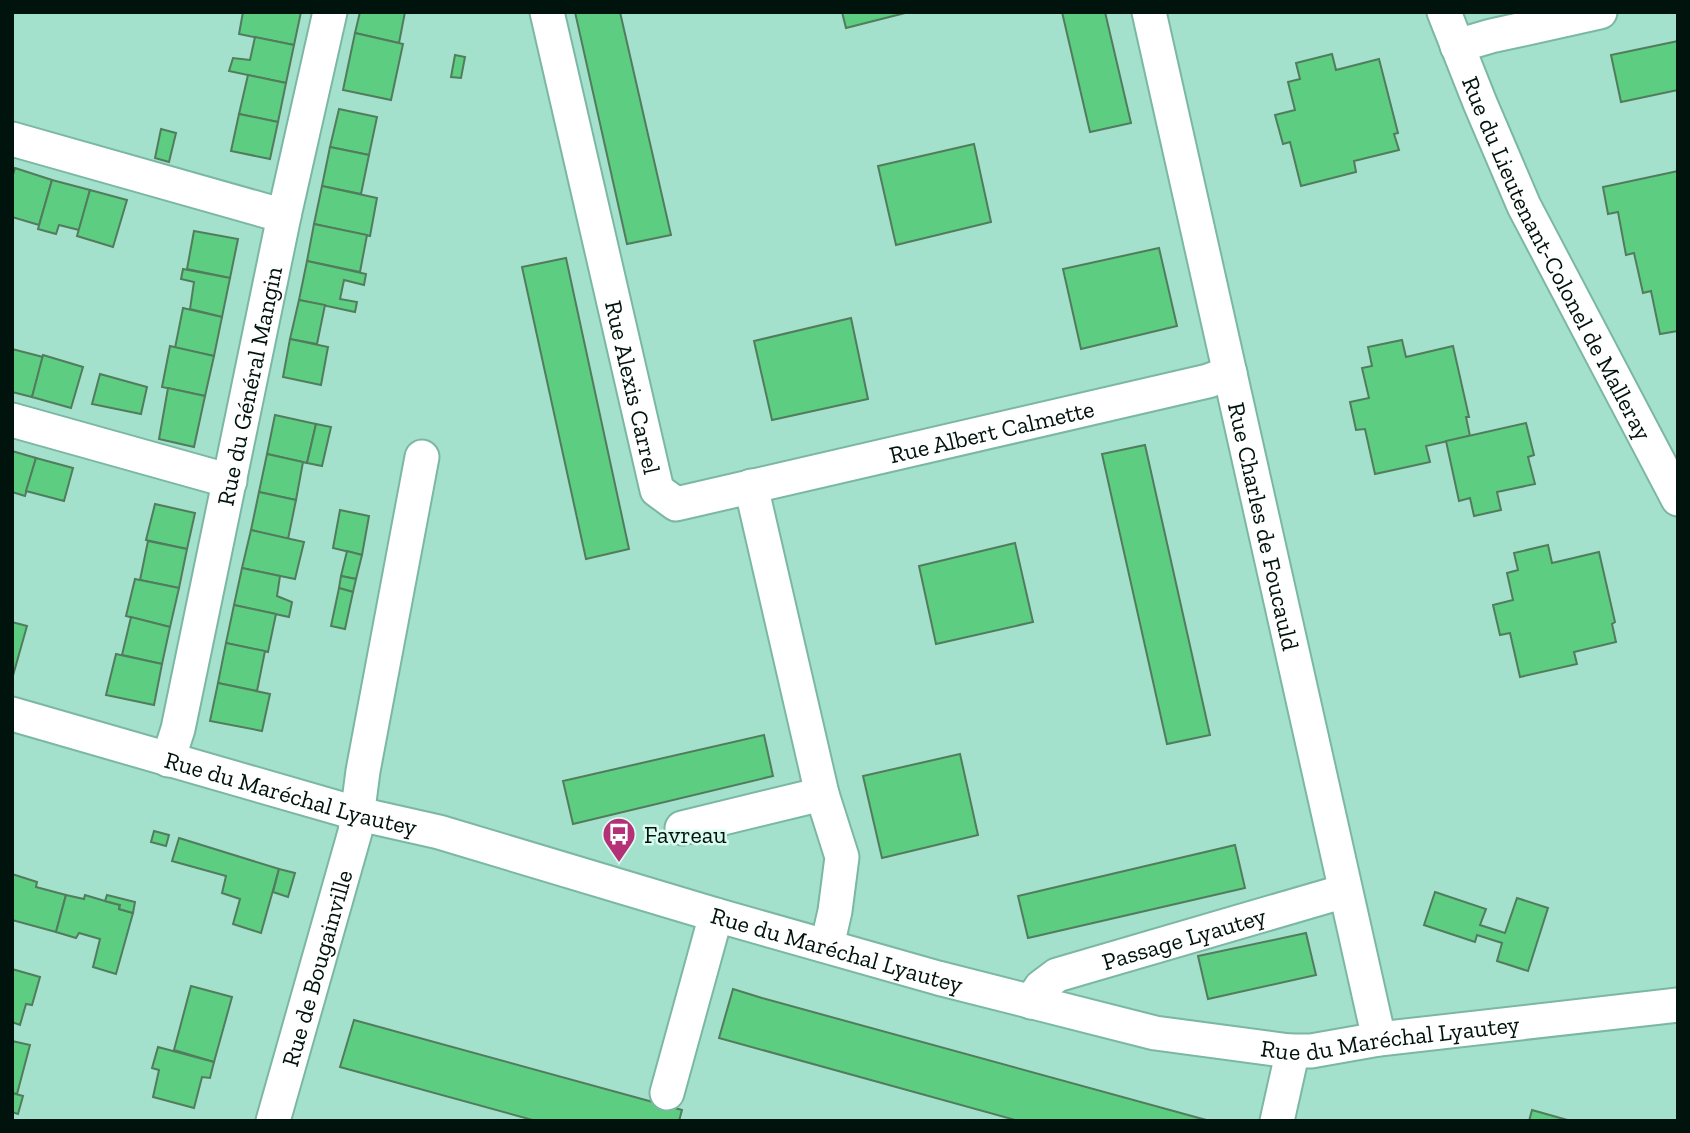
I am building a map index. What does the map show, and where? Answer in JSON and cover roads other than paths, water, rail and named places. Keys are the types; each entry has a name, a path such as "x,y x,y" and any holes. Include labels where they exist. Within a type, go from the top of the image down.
{"street":[{"name":"Rue du Général Mangin","path":"168,760 177,729 284,216 330,12"},
{"name":"Rue Alexis Carrel","path":"547,12 657,490 676,504 751,486"},
{"name":"Rue Charles de Foucauld","path":"1149,12 1379,1039"},
{"name":"Rue du Lieutenant-Colonel de Malleray","path":"1444,12 1524,206 1678,499"},
{"path":"1457,46 1600,12"},
{"path":"12,139 284,216"},
{"name":"Rue Albert Calmette","path":"751,486 1208,381 1230,373"},
{"path":"12,420 230,481"},
{"name":"Rue de Bougainville","path":"273,1121 359,814 363,771 422,457"},
{"path":"751,486 822,794 842,857 827,946"},
{"name":"Rue du Maréchal Lyautey","path":"12,714 359,814 439,832 827,946 1155,1033 1290,1051 1311,1051 1379,1039 1678,1005"},
{"path":"682,828 822,794"},
{"name":"Passage Lyautey","path":"1031,1002 1041,987 1057,975 1345,891"},
{"path":"667,1093 716,915"},
{"path":"1277,1121 1290,1063 1290,1051"}],"place":[{"name":"Favreau","path":"619,864"}]}
